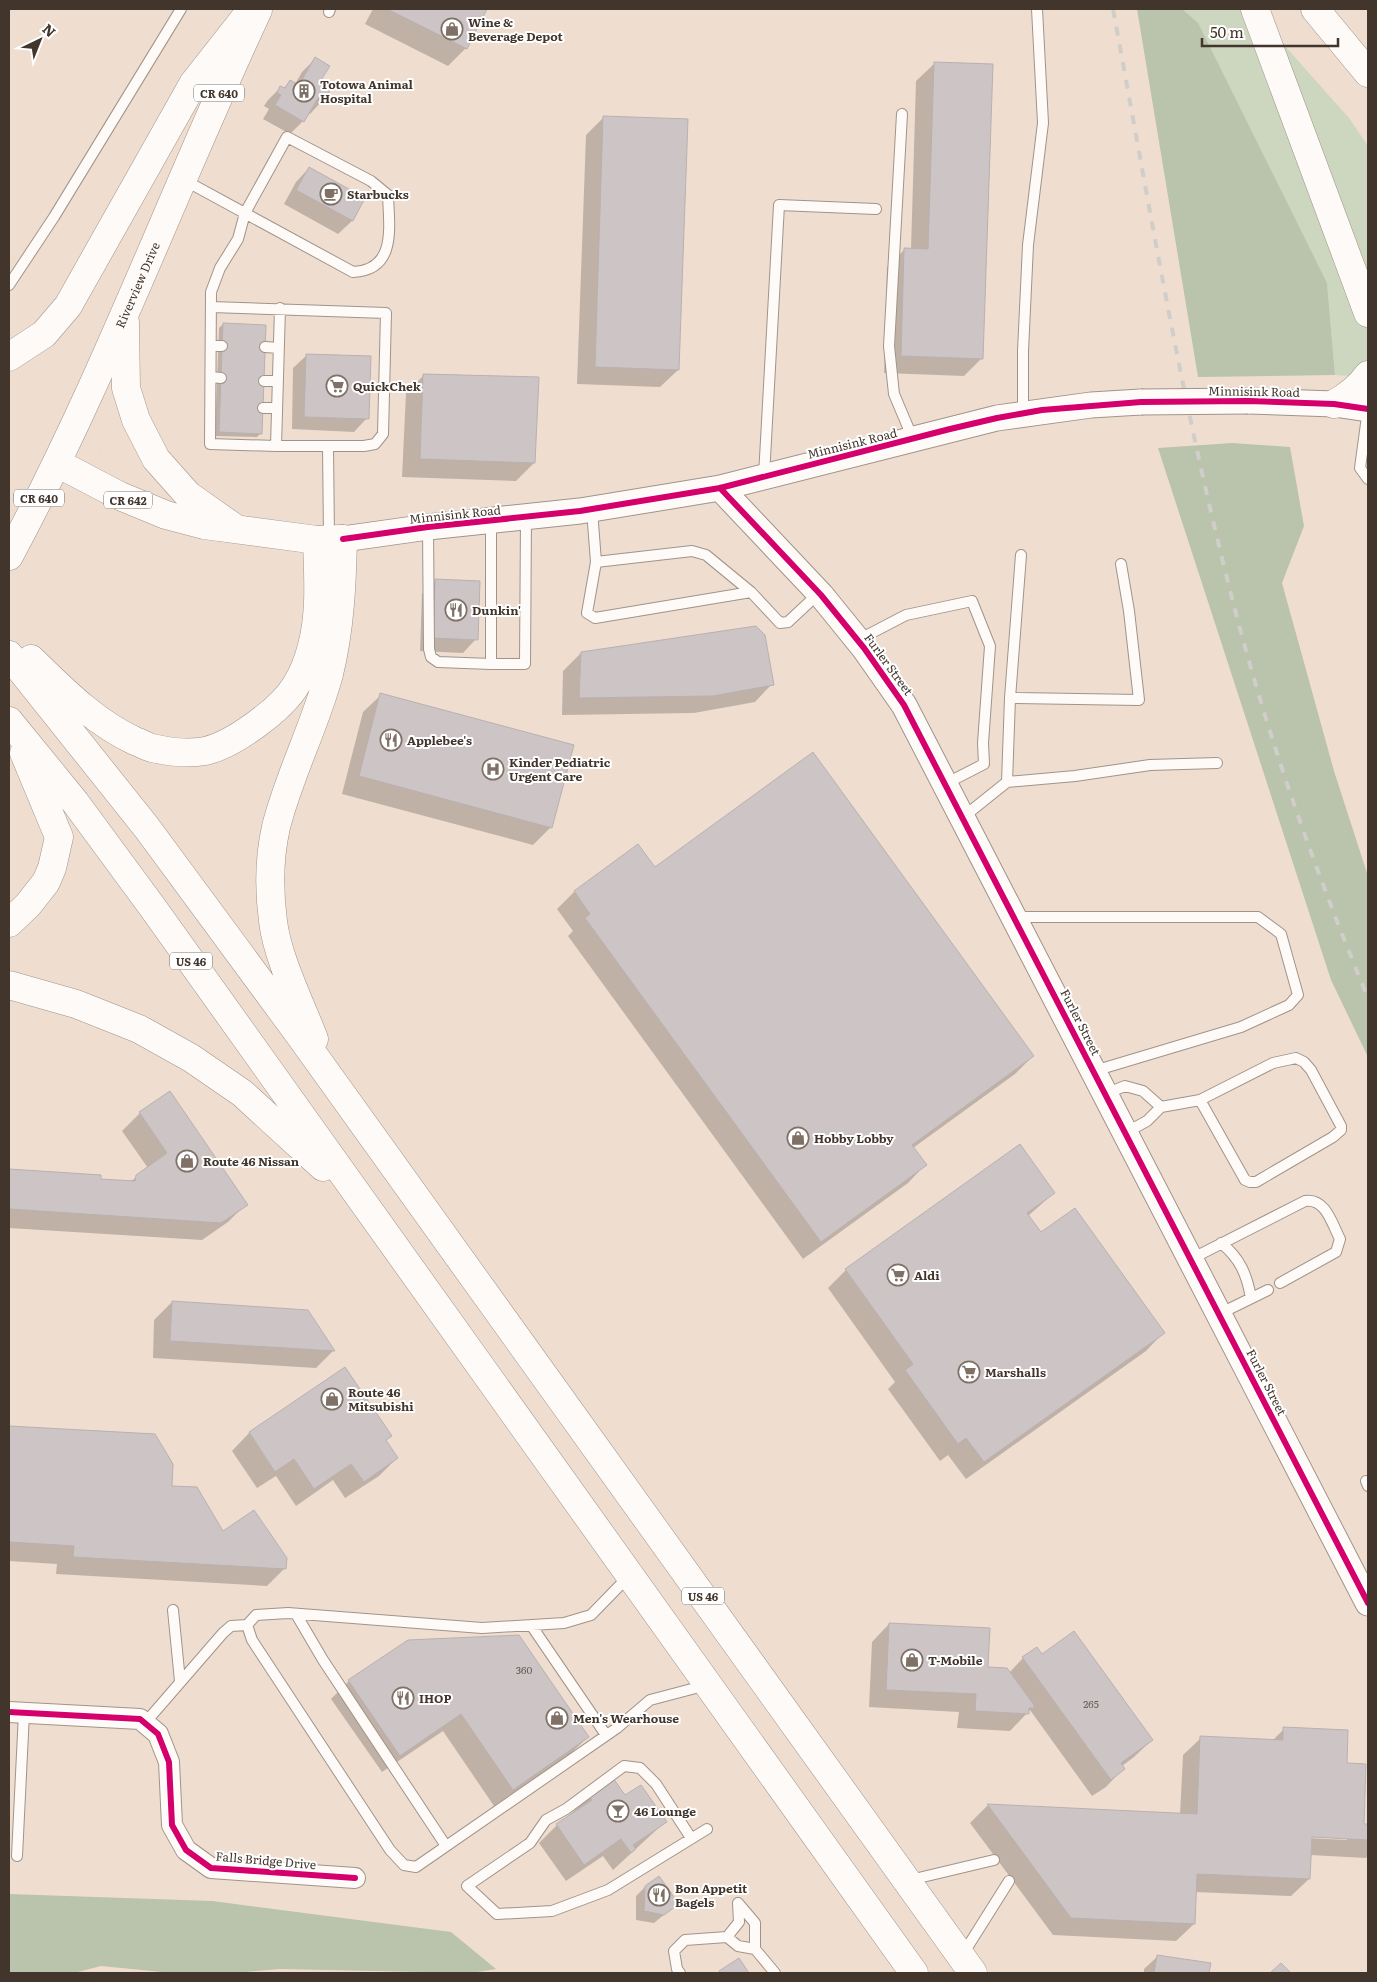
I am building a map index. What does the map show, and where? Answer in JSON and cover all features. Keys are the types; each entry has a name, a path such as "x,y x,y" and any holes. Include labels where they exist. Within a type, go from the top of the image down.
{"main road":[{"path":"9,357 44,334 68,306 193,84 252,9"},
{"name":"Riverview Drive","path":"15,545 79,418 216,101 259,9"},
{"path":"1255,9 1368,313"},
{"path":"1315,9 1368,73"},
{"path":"124,316 126,388 136,420 156,459 188,495 237,530"},
{"path":"1334,404 1354,392 1368,375"},
{"name":"Minnisink Road","path":"57,463 120,496 166,515 204,525 237,530 330,539"},
{"path":"9,637 74,701 116,732 151,748 184,752 206,751 230,741 254,726 283,701 296,685 312,646 330,539"},
{"path":"327,1073 280,949 273,923 270,864 276,828 322,695 335,649 342,592 330,539"},
{"name":"US 46","path":"9,655 147,828 327,1073 967,1965"},
{"path":"9,923 28,905 46,882 52,868 59,837 11,723"},
{"name":"US 46","path":"11,723 113,853 914,1973"},
{"path":"9,985 76,1004 139,1029 191,1058 242,1093 363,1203"}],"street":[{"name":"Minnisink Road","path":"330,539 526,517 720,488 978,422 1091,405 1141,402 1248,401 1334,404 1368,408"},
{"name":"Furler Street","path":"720,488 819,593 858,640 904,705 1190,1259 1356,1571 1368,1604"},
{"path":"16,1712 140,1719 145,1722"},
{"name":"Falls Bridge Drive","path":"145,1722 158,1734 169,1762 172,1825 186,1850 211,1868 356,1878"}],"lane":[{"path":"9,285 46,230 181,9"},
{"path":"1023,414 1023,351 1028,245 1043,123 1037,9"},
{"path":"902,114 889,346 894,394 913,439"},
{"path":"183,179 245,213 316,252 353,272 363,272 380,263 387,249 389,226 388,195 371,181 287,137 245,213 238,240 220,268 211,292 211,307 211,346 216,378 215,406 210,444 364,446 375,444 383,434 386,313 211,307"},
{"path":"764,476 779,205 876,209"},
{"path":"276,446 280,308"},
{"path":"211,346 222,346"},
{"path":"265,347 279,348"},
{"path":"264,381 278,381"},
{"path":"263,408 277,408"},
{"path":"1368,408 1360,468 1368,479"},
{"path":"328,446 330,539"},
{"path":"592,508 596,562 587,613 595,618 751,592"},
{"path":"428,527 429,650 431,657 438,662 525,664 526,517"},
{"path":"491,664 492,521"},
{"path":"596,562 692,551 706,554 751,592 780,623 788,622 819,593"},
{"path":"1006,782 1010,698 1021,555"},
{"path":"1010,698 1139,700 1129,611 1120,564"},
{"path":"858,640 906,616 972,601 990,646 983,743 984,764 945,784"},
{"path":"962,818 1006,782 1075,776 1150,764 1217,763"},
{"path":"1014,917 1258,917 1281,934 1298,995 1289,1005 1241,1027 1093,1071"},
{"path":"1125,1133 1147,1121 1160,1107 1200,1100 1273,1063 1296,1058 1304,1062 1311,1070 1341,1126 1341,1130 1333,1138 1256,1182 1250,1182 1245,1180 1200,1100"},
{"path":"1105,1094 1125,1086 1143,1091 1160,1107"},
{"path":"1190,1259 1305,1201 1311,1200 1322,1205 1340,1239 1336,1252 1280,1283"},
{"path":"1221,1243 1232,1252 1240,1263 1247,1277 1251,1298"},
{"path":"1219,1314 1268,1290"},
{"path":"145,1722 223,1633 231,1626 247,1625 256,1615 296,1614 482,1628 564,1623 591,1615 629,1576"},
{"path":"173,1610 180,1681"},
{"path":"296,1614 323,1660 446,1846"},
{"path":"247,1625 252,1640 390,1850 404,1865 416,1867 606,1735 650,1700 707,1685"},
{"path":"531,1625 606,1735"},
{"path":"16,1712 17,1856"},
{"path":"691,1838 656,1784 640,1768 624,1766 566,1808 546,1820 530,1843 467,1886 497,1914 552,1911 608,1890 706,1829"},
{"path":"906,1881 994,1860"},
{"path":"967,1965 1009,1881"},
{"path":"680,1973 677,1969 674,1952 685,1940 727,1936 739,1922 738,1903 755,1923 755,1950"},
{"path":"727,1936 738,1946 755,1950 775,1973"}],"path":[{"path":"90,445 100,450 96,463"}],"green space":[{"path":"1137,9 1182,9 1198,23 1327,283 1335,375 1198,377"},
{"path":"1182,9 1252,9 1349,118 1368,146 1368,377 1335,375 1327,283"},
{"path":"1232,443 1290,447 1304,526 1282,583 1334,771 1368,874 1368,1057 1331,980 1158,448"},
{"path":"9,1894 212,1901 451,1932 496,1969 471,1973 279,1969 235,1973 172,1973 101,1966 74,1973 9,1973"}],"building":[{"name":"Wine & Beverage Depot","path":"387,9 487,9 467,49"},
{"name":"Totowa Animal Hospital","path":"315,57 330,66 321,80 333,86 324,101 318,98 304,122 275,105 281,95 277,93 280,86 285,88 290,80 299,85"},
{"path":"934,62 993,64 983,359 901,356 904,248 928,249"},
{"path":"603,116 688,119 679,370 595,367"},
{"name":"Starbucks","path":"309,167 365,198 353,221 296,190"},
{"path":"223,323 266,325 262,434 219,432"},
{"name":"QuickChek","path":"306,354 371,356 369,419 304,417"},
{"path":"423,374 539,377 535,463 420,459"},
{"name":"Dunkin'","path":"435,579 480,581 478,640 433,638"},
{"path":"756,626 765,635 774,685 713,696 579,698 581,652"},
{"path":"380,693 574,745 552,828 359,776"},
{"path":"813,752 1034,1056 912,1145 927,1165 821,1242 585,918 590,914 574,891 638,844 655,867"},
{"name":"Route 46 Nissan","path":"170,1091 248,1205 221,1223 9,1209 9,1169 101,1175 101,1179 135,1181 136,1175 167,1153 139,1112"},
{"path":"1020,1144 1055,1193 1027,1213 1041,1232 1075,1208 1165,1333 984,1462 966,1438 958,1444 905,1370 913,1364 845,1269"},
{"path":"172,1301 308,1310 335,1351 170,1341"},
{"name":"Route 46 Mitsubishi","path":"345,1367 392,1436 386,1440 398,1458 364,1482 351,1464 314,1489 294,1459 275,1472 249,1432"},
{"path":"9,1426 155,1434 173,1464 172,1486 197,1487 223,1531 254,1510 287,1558 286,1569 73,1557 74,1546 9,1542"},
{"path":"889,1623 990,1628 988,1667 1007,1668 1034,1705 1034,1708 1029,1708 1029,1714 975,1711 976,1694 886,1690"},
{"path":"1074,1631 1153,1740 1121,1763 1125,1769 1111,1780 1022,1657 1037,1647 1042,1654"},
{"path":"519,1635 589,1737 513,1790 461,1714 400,1756 348,1680 408,1640"},
{"path":"1283,1727 1348,1730 1347,1763 1366,1764 1364,1824 1368,1824 1368,1840 1312,1837 1310,1879 1197,1874 1195,1924 1071,1918 987,1804 1197,1814 1200,1736 1283,1740"},
{"name":"46 Lounge","path":"613,1778 625,1795 641,1785 667,1822 633,1845 636,1849 631,1853 621,1839 584,1865 556,1824 592,1800 588,1795"},
{"name":"Bon Appetit Bagels","path":"659,1876 679,1904 664,1915 644,1911 645,1886"},
{"path":"1157,1955 1211,1963 1209,1973 1154,1973"},
{"path":"739,1958 749,1973 720,1973 719,1971"},
{"path":"1281,1963 1291,1973 1270,1973"}],"railway":[{"path":"1113,9 1179,363 1193,433 1226,574 1255,682 1289,789 1307,842 1368,998"}],"cycle path":[{"path":"343,539 428,527 580,511 720,488 950,429 1042,410 1141,402 1248,401 1334,404 1368,409"},
{"path":"720,488 821,595 864,648 904,705 1368,1603"},
{"path":"9,1712 140,1719 158,1734 169,1762 172,1825 186,1850 211,1868 355,1878"}],"place":[{"name":"Wine & Beverage Depot","path":"452,29"},
{"name":"Totowa Animal Hospital","path":"304,91"},
{"name":"Starbucks","path":"331,194"},
{"name":"QuickChek","path":"337,386"},
{"name":"Dunkin'","path":"456,610"},
{"name":"Applebee's","path":"391,740"},
{"name":"Kinder Pediatric Urgent Care","path":"493,769"},
{"name":"Hobby Lobby","path":"798,1138"},
{"name":"Route 46 Nissan","path":"187,1161"},
{"name":"Aldi","path":"898,1275"},
{"name":"Marshalls","path":"969,1372"},
{"name":"Route 46 Mitsubishi","path":"332,1399"},
{"name":"T-Mobile","path":"912,1660"},
{"name":"IHOP","path":"403,1698"},
{"name":"Men's Wearhouse","path":"557,1718"},
{"name":"46 Lounge","path":"618,1811"},
{"name":"Bon Appetit Bagels","path":"659,1895"}]}
